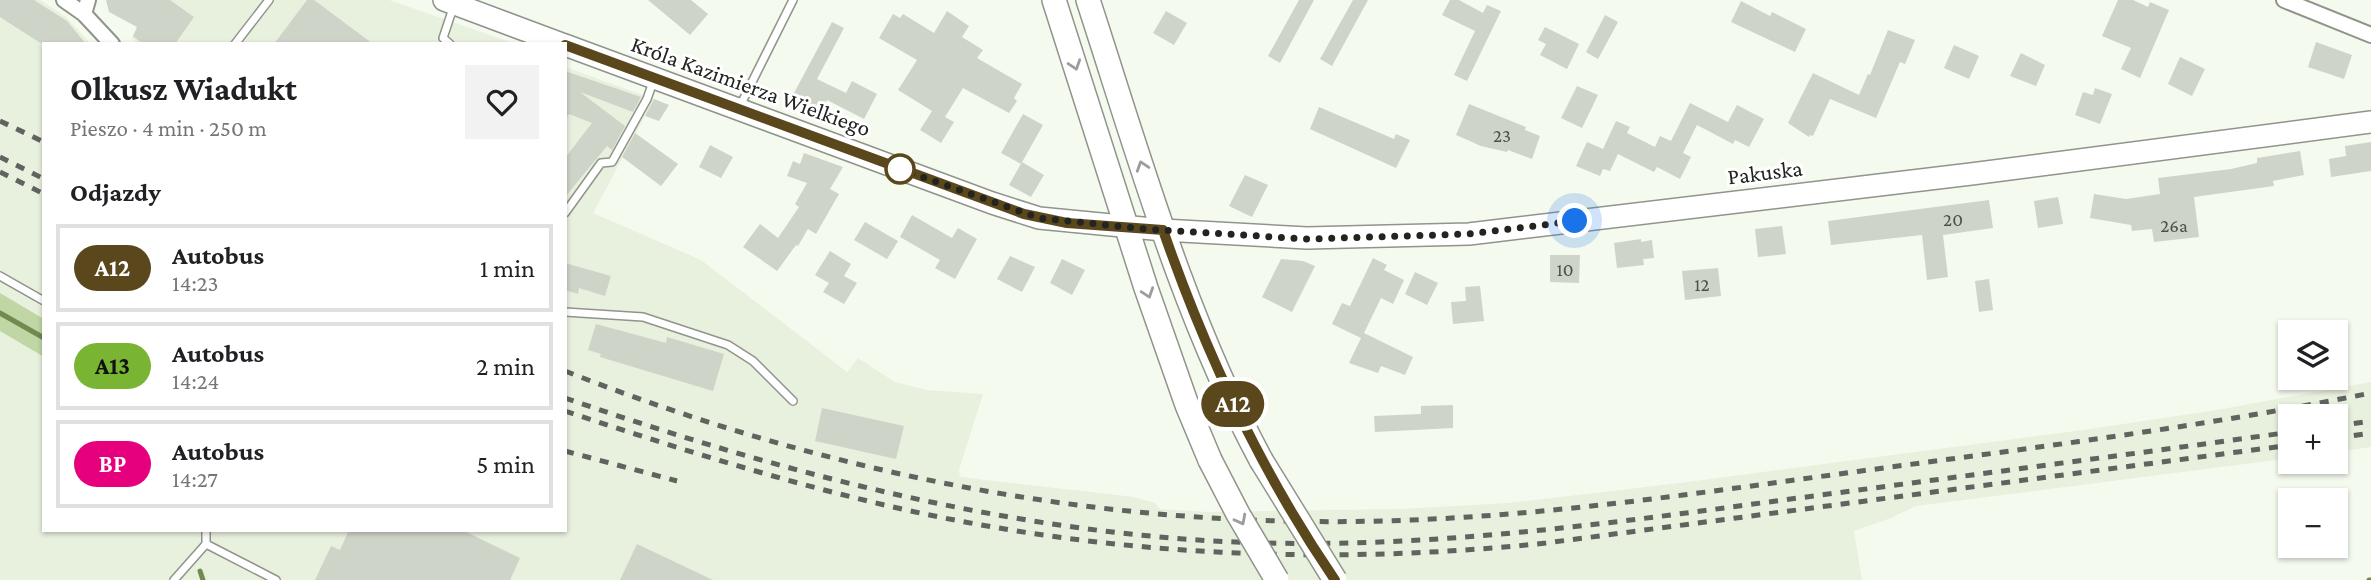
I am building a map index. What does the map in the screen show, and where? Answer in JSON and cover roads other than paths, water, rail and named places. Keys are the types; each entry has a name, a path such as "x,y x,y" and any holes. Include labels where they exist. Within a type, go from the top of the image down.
{"main road":[{"path":"1054,0 1146,289 1187,405 1210,460 1276,580"},
{"path":"1088,0 1179,278 1217,372 1261,460 1335,580"}],"street":[{"path":"64,0 86,7 111,42"},
{"path":"2284,0 2371,35"},
{"name":"Króla Kazimierza Wielkiego","path":"462,3 559,42"},
{"name":"Króla Kazimierza Wielkiego","path":"567,45 1024,214 1067,223 1163,230"},
{"name":"Pakuska","path":"1163,230 1307,239 1469,234 1971,174 2371,122"}],"lane":[{"path":"237,42 269,0"},
{"path":"738,108 793,0"},
{"path":"448,42 443,38 462,3"},
{"path":"567,210 601,163 612,162 647,99 654,78"},
{"path":"0,276 42,300"},
{"path":"567,312 643,317 728,345 752,361 793,401"},
{"path":"174,580 206,544 206,532"},
{"path":"206,544 276,580"}],"waterway":[{"path":"0,313 42,337"},
{"path":"200,571 203,580"}],"railway":[{"path":"0,121 42,141"},
{"path":"0,157 42,178"},
{"path":"0,172 42,193"},
{"path":"567,372 668,409 771,441 876,468 981,490 1087,506 1195,517 1303,521 1469,517 1637,501 2116,436 2371,393"},
{"path":"567,399 798,470 956,507 1117,533 1271,543 1416,540 1560,528 2278,434"},
{"path":"567,412 830,492 997,528 1153,548 1310,555 1468,550 1546,543 2278,447"},
{"path":"2348,424 2371,421"},
{"path":"2348,436 2371,433"},
{"path":"567,452 677,481"}]}
